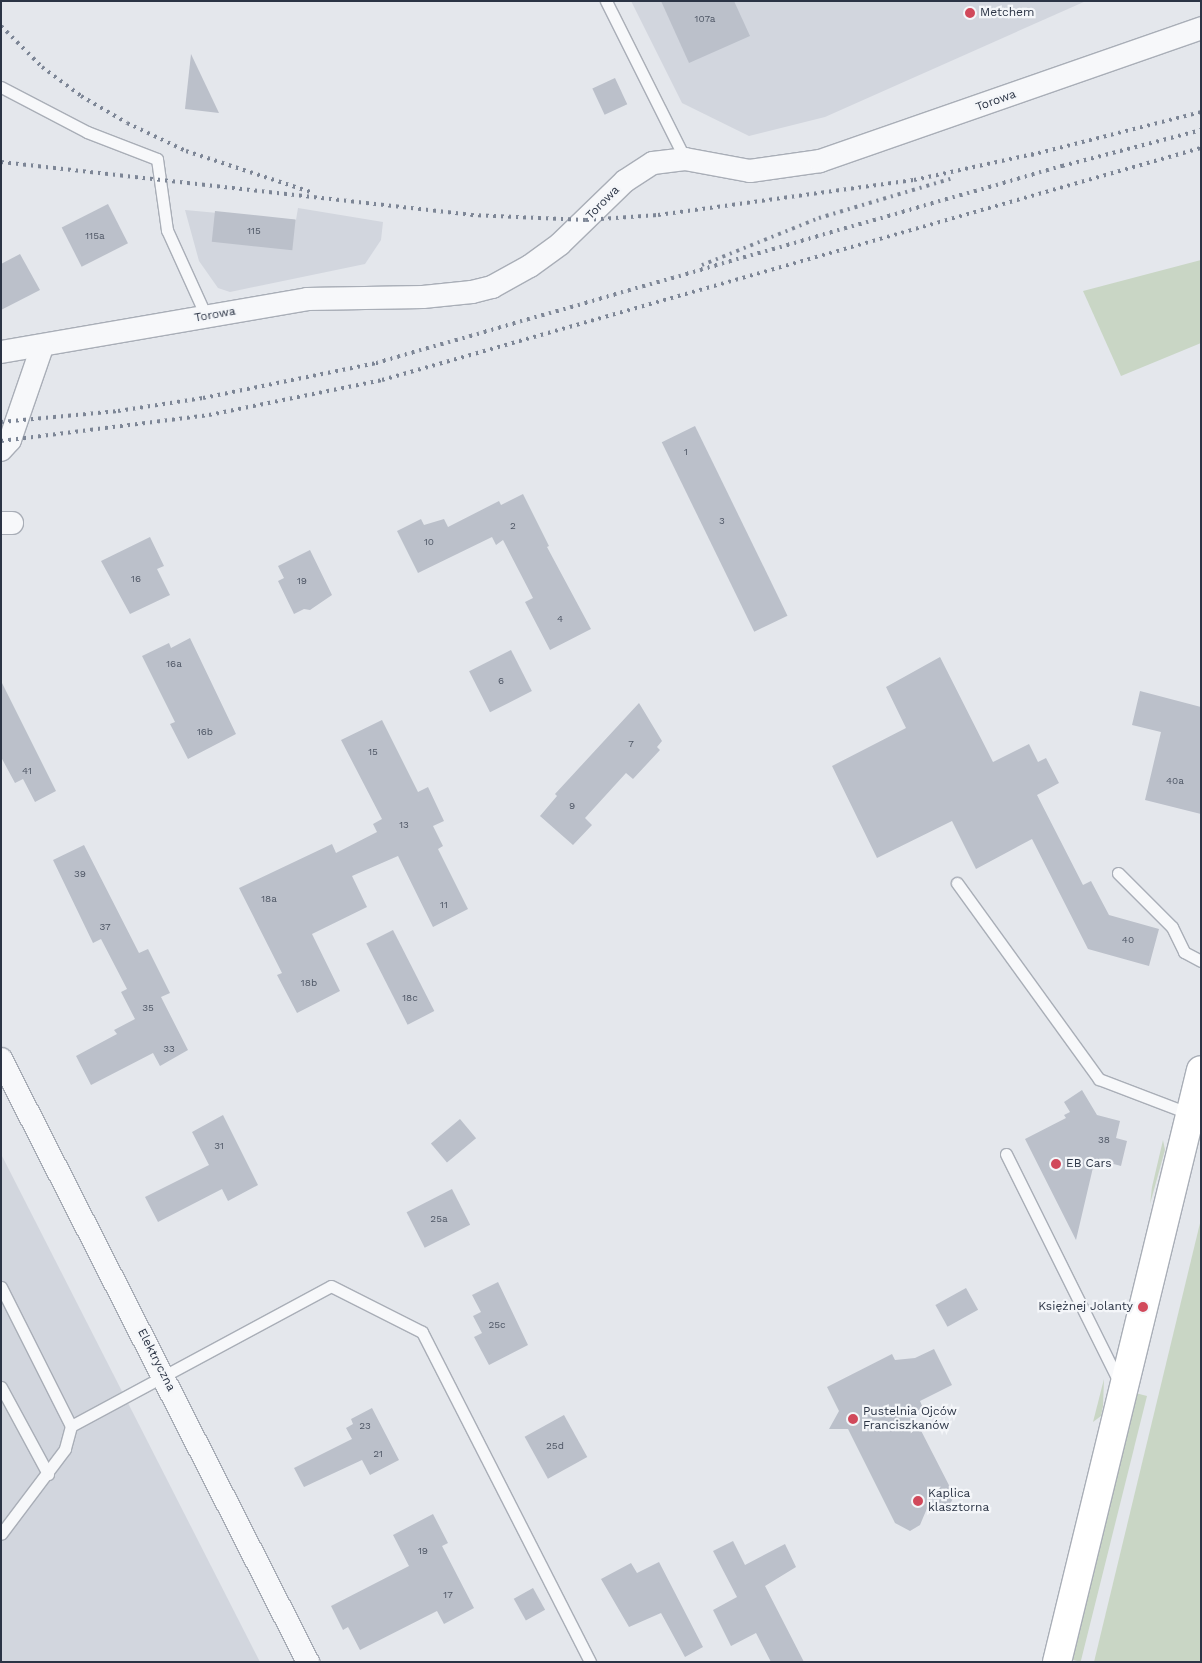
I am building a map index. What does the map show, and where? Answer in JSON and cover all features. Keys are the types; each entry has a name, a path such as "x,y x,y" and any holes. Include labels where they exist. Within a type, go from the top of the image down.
{"street":[{"name":"Torowa","path":"1,352 42,347 307,299 448,296 492,286 512,278 560,244 638,170 668,159 685,159 750,171 820,162 1201,28"},
{"path":"1,450 10,440 42,347"},
{"name":"Elektryczna","path":"1,1059 308,1662"},
{"path":"1057,1662 1201,1070"}],"lane":[{"path":"606,1 685,159"},
{"path":"1,87 88,132 156,159 167,230 206,316"},
{"path":"1118,872 1172,927 1184,952 1201,961"},
{"path":"956,883 1099,1079 1190,1114"},
{"path":"1006,1154 1123,1390"},
{"path":"71,1426 331,1286 422,1332 590,1662"},
{"path":"1,1287 71,1426 65,1449 1,1534"},
{"path":"1,1387 48,1474"}],"shaded area":[{"path":"631,1 1086,1 825,117 749,136 682,103"},
{"path":"298,208 383,222 381,240 365,264 230,292 218,288 199,261 185,210 296,220"},
{"path":"1,1154 260,1662 1,1662"}],"green space":[{"path":"1201,260 1201,343 1121,376 1083,291"},
{"path":"1163,1140 1165,1150 1150,1204 1152,1187"},
{"path":"1201,1219 1201,1662 1094,1662"},
{"path":"1104,1379 1101,1416 1093,1422"},
{"path":"1135,1393 1147,1396 1081,1662 1069,1659"}],"building":[{"path":"661,1 734,1 750,36 689,63"},
{"path":"191,54 219,113 185,109"},
{"path":"615,78 627,104 605,115 592,89"},
{"path":"108,204 128,243 82,267 62,228"},
{"path":"215,211 296,219 292,250 212,242"},
{"path":"20,254 40,290 1,310 1,264"},
{"path":"695,426 787,616 754,632 662,442"},
{"path":"523,494 549,546 547,547 591,629 550,650 525,602 533,598 503,540 496,545 492,537 418,573 397,531 421,519 424,525 444,519 448,527 499,501 501,505"},
{"path":"150,537 164,566 157,569 170,595 130,614 101,561"},
{"path":"310,550 332,595 310,610 304,609 294,614 278,581 284,578 278,566"},
{"path":"190,638 236,734 188,759 170,724 175,722 142,656 169,643 171,648"},
{"path":"511,650 532,691 490,712 469,671"},
{"path":"940,657 993,762 1029,744 1038,762 1046,758 1059,783 1037,795 1083,885 1091,881 1109,915 1159,929 1149,966 1088,949 1032,839 976,869 952,821 877,858 832,766 906,728 886,687"},
{"path":"1,681 56,791 35,802 23,779 15,783 1,757"},
{"path":"1140,691 1201,707 1201,814 1145,800 1161,732 1132,725"},
{"path":"639,703 662,741 657,747 660,750 633,779 626,773 585,818 592,825 573,845 540,816 557,796 555,794"},
{"path":"382,720 418,792 428,787 444,821 433,826 443,846 438,849 468,909 433,927 398,856 352,876 367,907 312,934 340,991 297,1013 277,975 282,973 239,888 332,844 336,853 377,832 373,824 382,819 341,740"},
{"path":"84,845 139,953 148,949 170,993 161,997 188,1050 160,1066 153,1053 91,1085 76,1056 117,1034 114,1030 135,1019 121,992 127,989 101,939 93,943 53,860"},
{"path":"393,930 434,1011 408,1025 366,944"},
{"path":"1082,1090 1097,1115 1120,1121 1116,1138 1127,1141 1121,1166 1095,1159 1076,1240 1025,1139 1066,1118 1064,1115 1070,1112 1064,1102"},
{"path":"223,1115 258,1185 228,1201 222,1189 158,1222 145,1197 209,1165 192,1132"},
{"path":"460,1119 476,1138 447,1163 431,1143"},
{"path":"452,1189 470,1225 425,1248 407,1212"},
{"path":"498,1282 528,1345 489,1365 474,1337 482,1333 473,1316 481,1312 472,1295"},
{"path":"966,1288 978,1310 948,1327 935,1305"},
{"name":"Pustelnia Ojców Franciszkanów","path":"934,1349 952,1385 920,1401 923,1408 912,1413 954,1495 947,1513 928,1506 920,1525 910,1531 895,1523 848,1429 829,1429 839,1411 827,1387 892,1354 895,1360 915,1358"},
{"path":"372,1408 399,1460 370,1475 362,1460 304,1487 294,1468 352,1439 346,1428 353,1424 351,1419"},
{"path":"564,1415 587,1457 548,1479 525,1437"},
{"path":"433,1514 448,1543 442,1546 474,1608 444,1624 437,1611 360,1650 348,1627 343,1630 331,1606 409,1566 393,1535"},
{"path":"733,1541 745,1565 785,1544 796,1567 765,1586 804,1662 771,1662 756,1633 731,1646 713,1610 737,1597 713,1551"},
{"path":"659,1562 703,1647 685,1657 661,1613 629,1627 601,1579 631,1563 637,1573"},
{"path":"533,1588 545,1610 526,1621 514,1599"}],"railway":[{"path":"1,26 42,67 81,96 127,123 186,151 311,192"},
{"path":"1031,155 1201,112"},
{"path":"1,422 118,411 203,398 376,363 1062,166 1201,130"},
{"path":"1,441 209,415 382,380 1201,148"},
{"path":"1,162 471,215 586,220 658,215 914,180 1038,153"},
{"path":"702,265 819,218 950,179"}],"place":[{"name":"Metchem","path":"970,13"},
{"name":"EB Cars","path":"1056,1164"},
{"name":"Księżnej Jolanty","path":"1143,1307"},
{"name":"Pustelnia Ojców Franciszkanów","path":"853,1419"},
{"name":"Kaplica klasztorna","path":"918,1501"}]}
